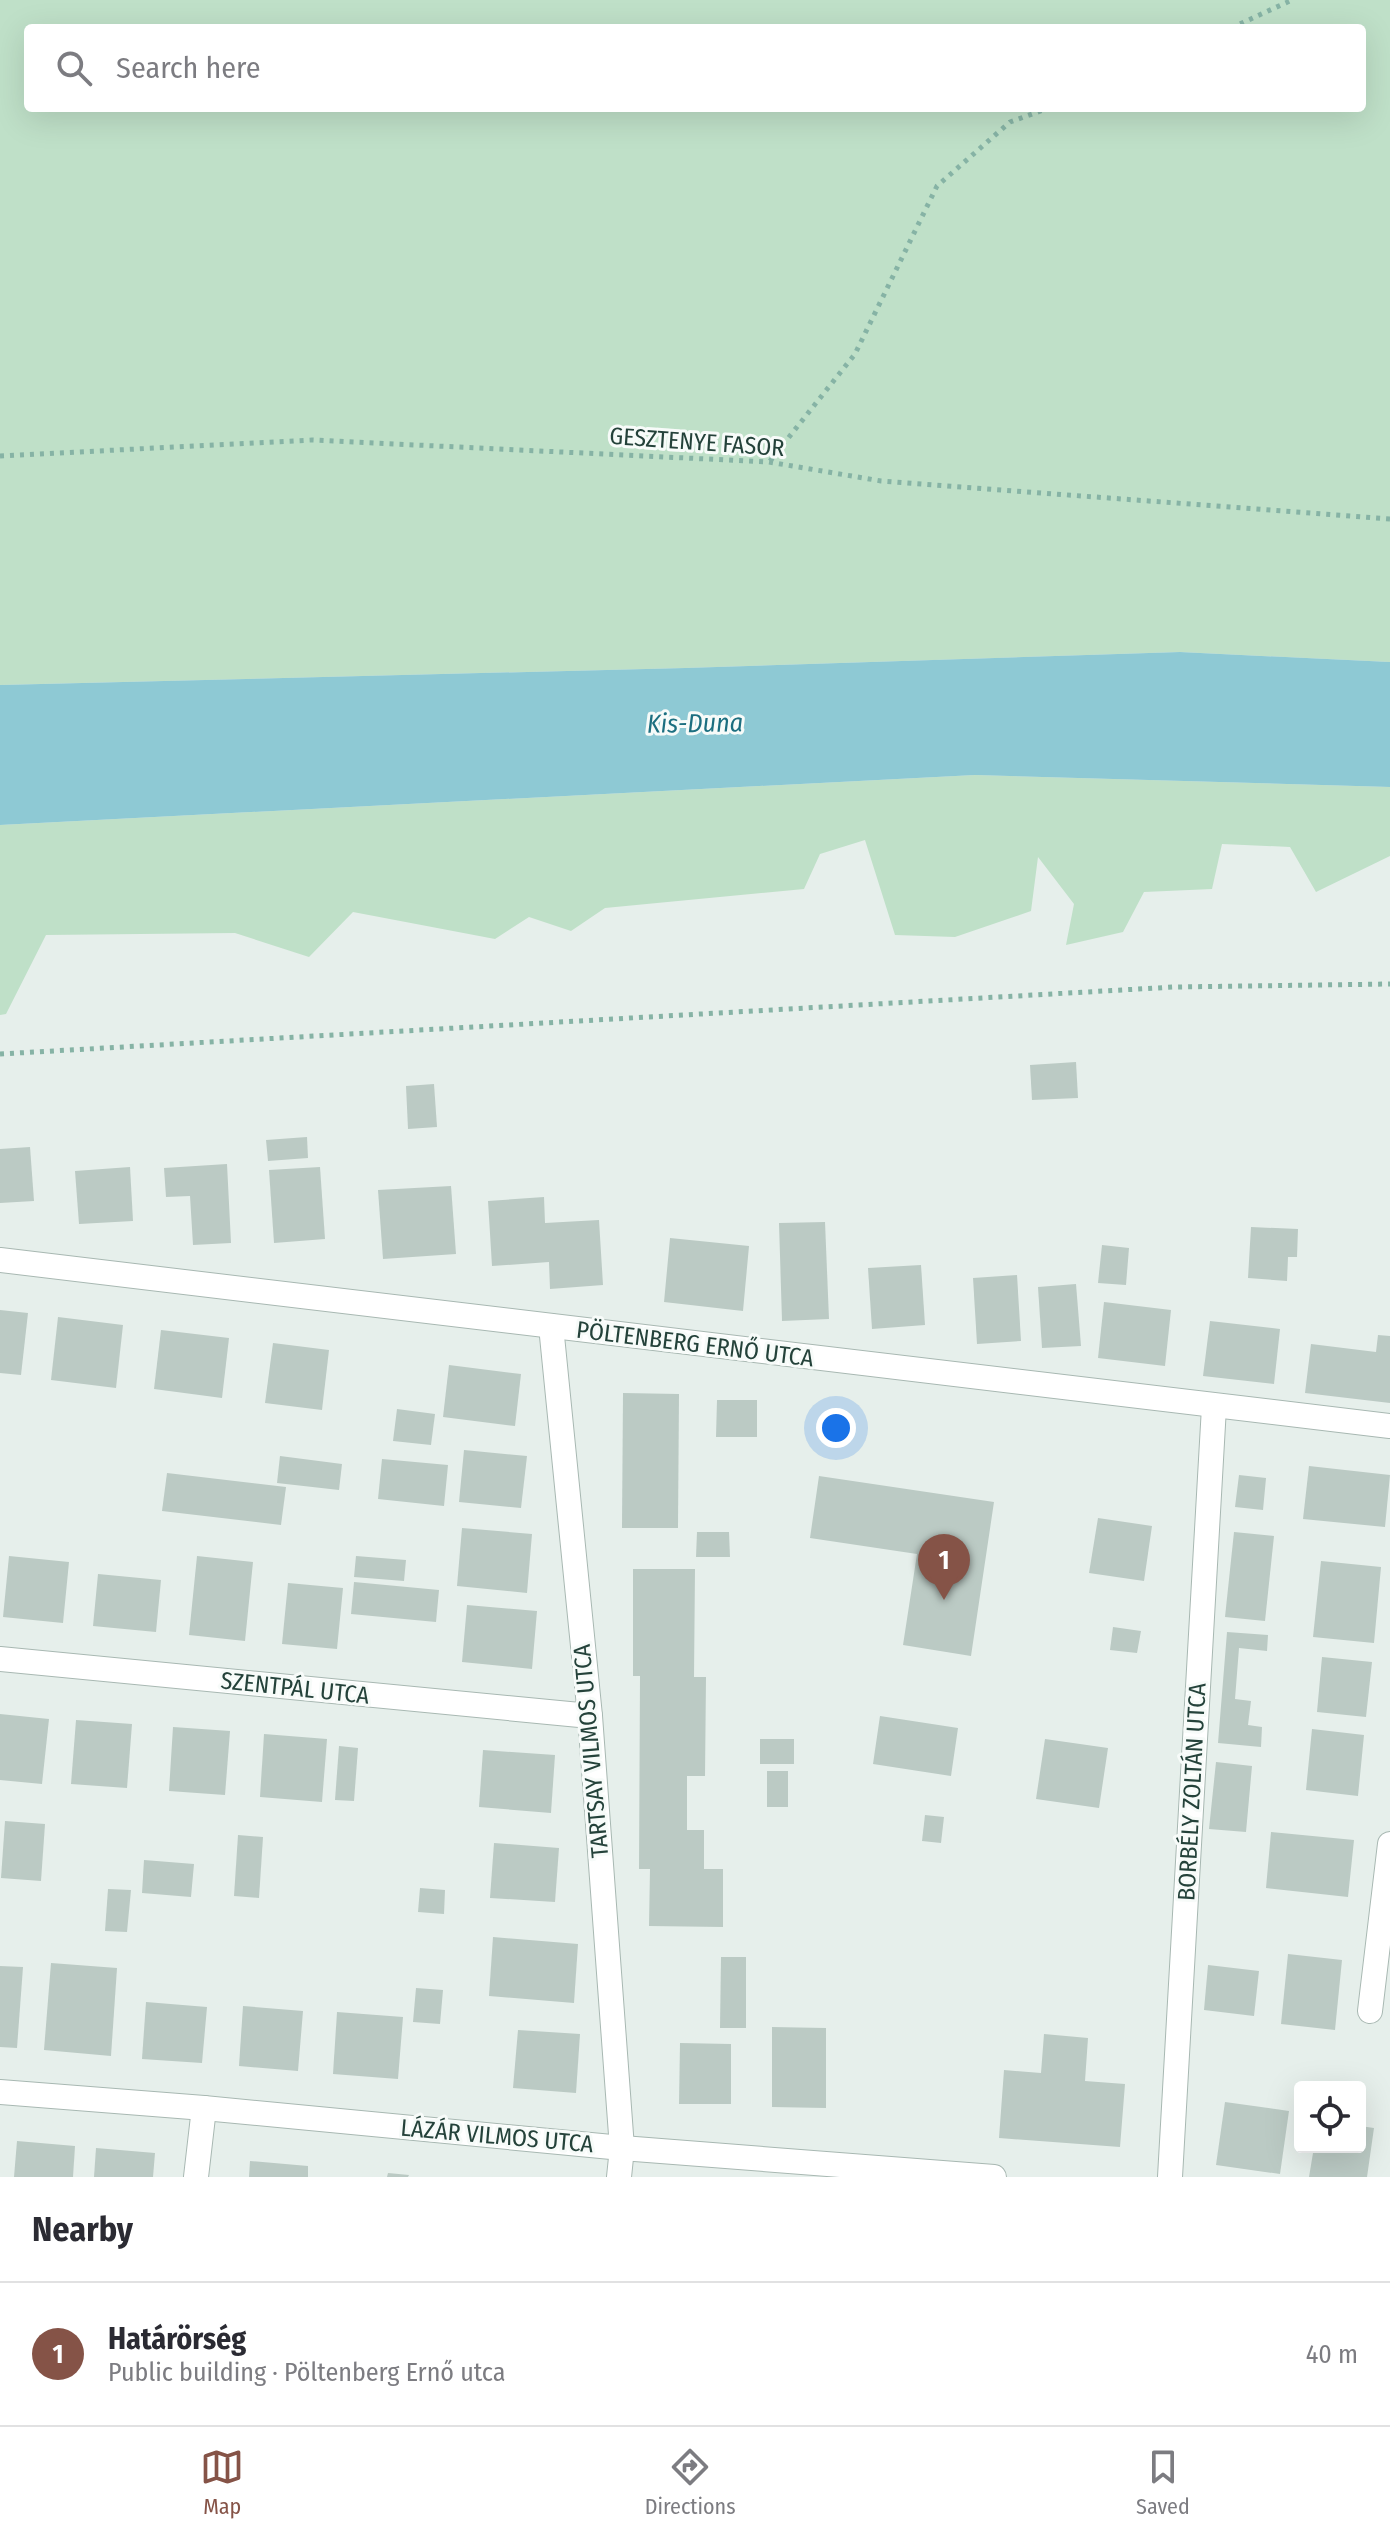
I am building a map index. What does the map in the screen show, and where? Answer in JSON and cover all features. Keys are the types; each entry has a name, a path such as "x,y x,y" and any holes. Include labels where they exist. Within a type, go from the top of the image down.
{"street":[{"name":"PÖLTENBERG ERNŐ UTCA","path":"0,1260 1390,1426"},
{"name":"TARTSAY VILMOS UTCA","path":"551,1326 590,1716 622,2148 619,2177"},
{"name":"BORBÉLY ZOLTÁN UTCA","path":"1170,2177 1214,1407"},
{"name":"SZENTPÁL UTCA","path":"0,1659 590,1716"},
{"path":"1370,2011 1390,1844"},
{"name":"LÁZÁR VILMOS UTCA","path":"0,2092 622,2148 994,2177"},
{"path":"196,2177 204,2108"}],"path":[{"path":"1240,24 1292,0"},
{"path":"769,462 855,354 937,186 1010,122 1038,112"},
{"name":"GESZTENYE FASOR","path":"0,456 312,440 769,462 881,481 1390,519"},
{"path":"0,1054 1174,987 1390,984"}],"green space":[{"path":"0,0 1390,0 1390,662 1180,652 0,685"},
{"path":"975,775 1390,787 1390,856 1316,892 1290,847 1222,844 1212,889 1144,892 1123,932 1066,945 1074,904 1038,857 1031,911 955,937 895,935 865,840 820,854 804,889 605,908 571,931 529,917 495,939 353,912 309,957 235,933 46,935 6,1014 0,1015 0,825"}],"water":[{"name":"Kis-Duna","path":"1180,652 1390,662 1390,787 975,775 0,825 0,685"}],"building":[{"path":"1076,1062 1078,1098 1032,1100 1030,1065"},
{"path":"434,1084 437,1127 408,1129 406,1086"},
{"path":"307,1137 308,1158 268,1161 266,1140"},
{"path":"30,1147 34,1201 0,1203 0,1149"},
{"path":"227,1164 231,1243 193,1245 190,1196 166,1197 164,1168"},
{"path":"130,1167 133,1221 79,1224 75,1171"},
{"path":"320,1167 325,1239 274,1243 269,1170"},
{"path":"451,1186 456,1254 383,1259 378,1190"},
{"path":"544,1197 545,1223 599,1220 603,1285 550,1289 549,1262 492,1266 488,1201"},
{"path":"825,1222 829,1319 782,1321 779,1223"},
{"path":"1251,1227 1298,1229 1297,1257 1288,1257 1287,1281 1248,1278"},
{"path":"670,1238 749,1246 743,1311 664,1302"},
{"path":"1102,1245 1129,1248 1126,1285 1098,1283"},
{"path":"921,1265 925,1325 872,1329 868,1268"},
{"path":"1017,1275 1021,1341 977,1344 973,1278"},
{"path":"1076,1284 1081,1346 1042,1348 1038,1287"},
{"path":"1104,1302 1171,1310 1165,1366 1098,1358"},
{"path":"0,1310 28,1313 21,1375 0,1373"},
{"path":"58,1317 123,1325 116,1388 51,1380"},
{"path":"1210,1321 1280,1329 1274,1384 1203,1376"},
{"path":"161,1330 229,1338 222,1398 154,1389"},
{"path":"1378,1335 1390,1336 1390,1403 1305,1393 1311,1344 1376,1352"},
{"path":"273,1343 329,1350 322,1410 265,1403"},
{"path":"449,1365 521,1374 515,1426 443,1417"},
{"path":"623,1393 679,1394 678,1528 622,1528"},
{"path":"717,1400 757,1400 757,1437 716,1437"},
{"path":"397,1409 435,1414 431,1445 393,1441"},
{"path":"464,1450 527,1456 521,1508 459,1502"},
{"path":"280,1456 342,1464 339,1490 277,1483"},
{"path":"382,1459 448,1465 444,1506 378,1499"},
{"path":"1309,1466 1390,1475 1385,1527 1303,1519"},
{"path":"167,1473 286,1487 281,1525 162,1511"},
{"path":"1239,1475 1266,1478 1263,1510 1235,1507"},
{"path":"819,1476 994,1502 971,1656 903,1645 917,1554 810,1538"},
{"path":"1098,1518 1152,1526 1144,1581 1089,1573"},
{"path":"462,1528 532,1534 527,1593 457,1586"},
{"path":"697,1532 729,1532 730,1557 696,1557"},
{"path":"1234,1532 1274,1536 1265,1621 1225,1617"},
{"path":"9,1556 69,1562 63,1623 3,1617"},
{"path":"197,1556 253,1562 245,1641 189,1635"},
{"path":"356,1556 406,1560 404,1581 354,1577"},
{"path":"1321,1561 1381,1567 1374,1643 1313,1637"},
{"path":"633,1569 695,1569 694,1677 706,1677 705,1776 687,1776 687,1830 704,1830 704,1869 723,1869 723,1927 649,1926 650,1869 639,1869 640,1676 633,1676"},
{"path":"98,1574 161,1580 156,1632 93,1626"},
{"path":"354,1582 439,1590 436,1622 351,1614"},
{"path":"288,1583 343,1588 337,1649 282,1644"},
{"path":"467,1605 537,1611 532,1669 462,1662"},
{"path":"1113,1627 1141,1631 1137,1653 1110,1650"},
{"path":"1227,1632 1268,1635 1267,1651 1239,1648 1235,1699 1251,1701 1248,1725 1262,1727 1261,1747 1218,1743"},
{"path":"1322,1657 1372,1662 1366,1717 1317,1712"},
{"path":"0,1714 49,1719 42,1784 0,1780"},
{"path":"880,1716 958,1728 951,1776 873,1764"},
{"path":"76,1720 132,1724 127,1788 71,1784"},
{"path":"173,1727 230,1731 225,1795 169,1791"},
{"path":"1312,1729 1364,1735 1358,1796 1306,1790"},
{"path":"264,1734 327,1739 322,1802 260,1797"},
{"path":"760,1739 794,1739 794,1764 760,1764"},
{"path":"1045,1739 1108,1748 1099,1808 1036,1799"},
{"path":"339,1746 358,1748 354,1801 335,1800"},
{"path":"483,1750 555,1755 551,1813 479,1807"},
{"path":"1216,1762 1252,1766 1246,1832 1209,1829"},
{"path":"767,1771 788,1771 788,1807 767,1807"},
{"path":"925,1815 944,1817 941,1843 922,1841"},
{"path":"5,1821 45,1824 41,1881 1,1878"},
{"path":"1271,1832 1354,1840 1348,1897 1266,1888"},
{"path":"238,1835 263,1837 259,1898 234,1896"},
{"path":"494,1843 559,1848 555,1902 490,1898"},
{"path":"144,1860 194,1864 191,1897 142,1893"},
{"path":"420,1888 445,1890 444,1914 418,1912"},
{"path":"108,1889 131,1890 127,1932 105,1931"},
{"path":"493,1937 578,1944 574,2003 489,1996"},
{"path":"1288,1954 1342,1960 1335,2030 1281,2024"},
{"path":"721,1957 746,1957 746,2028 720,2028"},
{"path":"51,1963 117,1968 111,2056 44,2050"},
{"path":"1208,1965 1259,1971 1254,2016 1204,2010"},
{"path":"0,1966 23,1967 17,2048 0,2047"},
{"path":"416,1988 443,1990 440,2024 413,2022"},
{"path":"146,2002 207,2007 202,2063 142,2059"},
{"path":"243,2006 303,2011 298,2071 239,2066"},
{"path":"337,2012 403,2017 398,2079 333,2074"},
{"path":"772,2027 826,2028 826,2108 772,2107"},
{"path":"518,2030 580,2034 576,2093 513,2088"},
{"path":"1044,2034 1088,2038 1085,2081 1125,2084 1120,2147 999,2138 1004,2070 1041,2073"},
{"path":"680,2043 731,2044 731,2104 679,2104"},
{"path":"1225,2102 1289,2111 1280,2174 1216,2165"},
{"path":"1366,2127 1374,2128 1367,2177 1309,2177 1313,2153 1366,2153"},
{"path":"17,2141 75,2146 73,2177 14,2177"},
{"path":"96,2148 155,2153 153,2177 94,2177"},
{"path":"250,2161 308,2166 308,2177 249,2177"},
{"path":"388,2173 409,2175 387,2177"}],"place":[{"name":"Határörség","path":"944,1600"}]}
